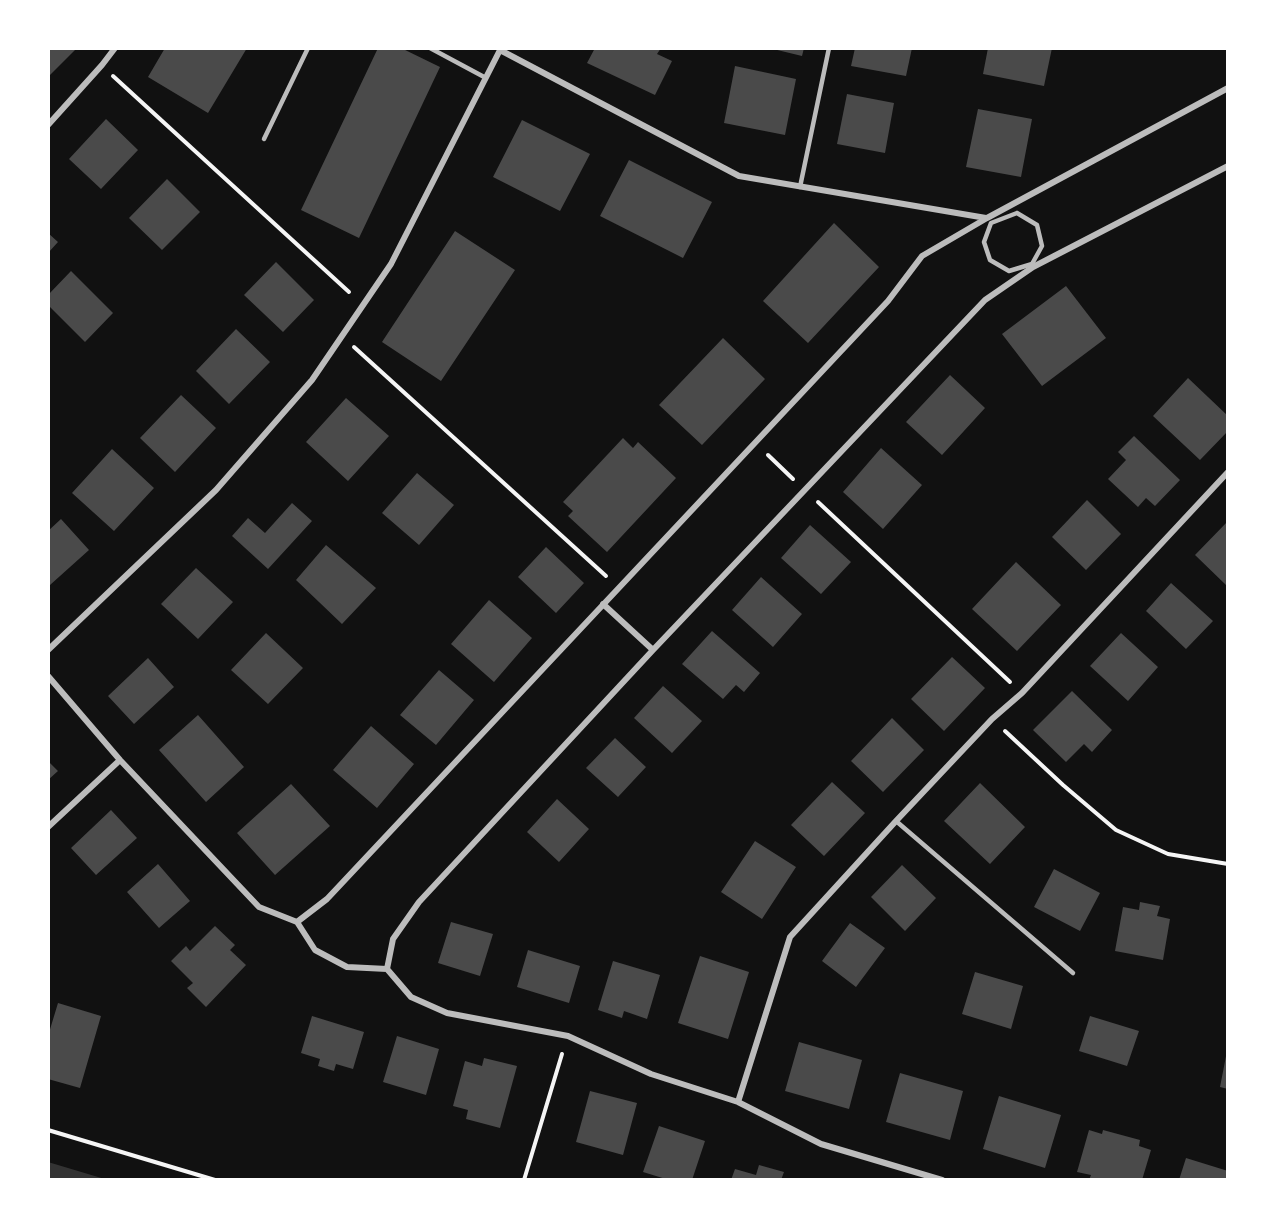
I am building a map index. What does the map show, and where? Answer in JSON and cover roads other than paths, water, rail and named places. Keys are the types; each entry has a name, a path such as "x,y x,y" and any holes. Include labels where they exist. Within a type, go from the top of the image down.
{"street":[{"path":"48,125 115,48"},
{"path":"48,650 216,490 312,380 391,264 501,49 739,176 989,220"},
{"path":"297,922 327,899 888,301 922,256 1228,88"},
{"path":"387,969 393,939 419,902 653,650 985,300 1032,266 1228,166"},
{"path":"738,1102 790,937 992,719 1022,693 1228,472"},
{"path":"603,604 653,650"},
{"path":"48,676 120,760 259,908 297,922 315,950 347,967 387,969 411,997 447,1013 568,1036 651,1074 738,1102 821,1144 942,1180"},
{"path":"48,827 120,760"}],"lane":[{"path":"264,139 308,48"},
{"path":"430,48 486,78"},
{"path":"445,56 448,48"},
{"path":"800,187 829,48"},
{"path":"1017,213 1037,225 1042,246 1032,266 1009,271 990,260 984,242 989,220 1017,213"},
{"path":"896,821 1073,973"}]}
